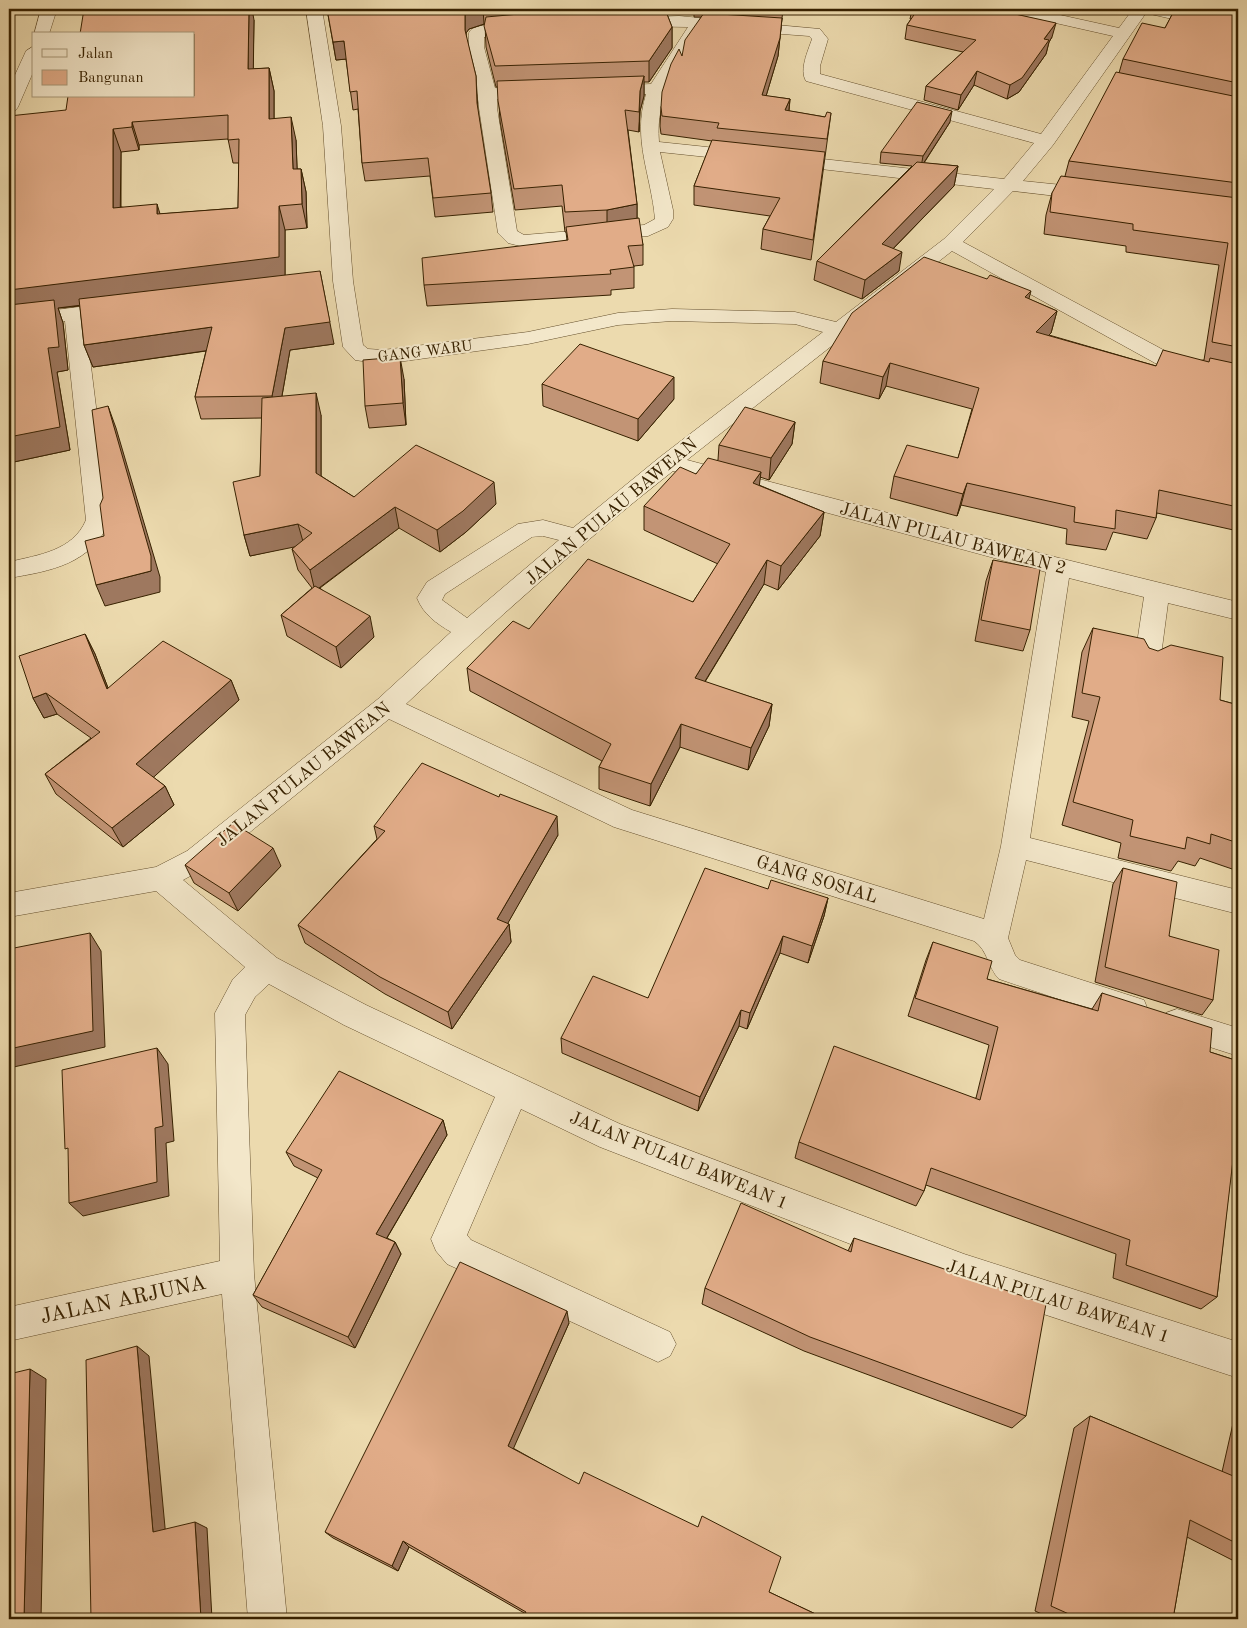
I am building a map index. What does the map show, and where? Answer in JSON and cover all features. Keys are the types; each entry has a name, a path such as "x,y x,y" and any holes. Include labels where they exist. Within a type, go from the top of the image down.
{"street":[{"path":"42,32 49,9"},
{"name":"GANG WARU","path":"314,9 332,126 334,282 353,347 362,355 383,357 528,338 618,319 672,315 795,318 818,323 837,330"},
{"path":"1013,9 1124,34"},
{"name":"JALAN PULAU BAWEAN","path":"9,906 161,878 197,860 387,706 469,630 578,536 668,462 951,242 1011,184 1099,84 1124,34 1141,9"},
{"path":"1147,9 1238,28"},
{"path":"611,22 698,22 814,32 820,39 812,66 812,78 1047,141"},
{"path":"536,27 478,32 476,36 476,47 488,94 489,122 508,233 519,240 623,234 648,230 661,223 664,219 663,207 650,146 650,104 655,89 698,22"},
{"path":"9,107 32,55"},
{"path":"592,92 655,89"},
{"path":"488,94 528,93"},
{"path":"650,146 1011,184 1104,196"},
{"path":"951,242 1162,358 1193,370 1238,380"},
{"path":"9,322 141,305"},
{"path":"9,570 78,549 96,531 98,520 74,313"},
{"name":"JALAN PULAU BAWEAN 2","path":"668,462 1059,567 1238,611"},
{"path":"469,630 450,620 430,603 429,598 436,588 526,530 543,528 578,536"},
{"path":"1059,567 1015,846 994,938 1004,965 1017,974 1238,1042"},
{"path":"1147,663 1157,591"},
{"name":"GANG SOSIAL","path":"387,706 624,819 983,931 994,938"},
{"path":"1015,846 1238,902"},
{"name":"JALAN PULAU BAWEAN 1","path":"161,878 266,967 355,1015 611,1136 964,1271 1238,1360"},
{"path":"266,967 244,988 230,1013 237,1274 268,1619"},
{"path":"514,1090 448,1239 459,1252 658,1344"},
{"name":"JALAN ARJUNA","path":"9,1324 237,1274"}],"building":[{"path":"84,9 249,9 248,69 269,68 269,119 291,117 293,169 301,169 302,204 279,206 279,257 9,290 9,116 66,110 68,98 195,98 195,32 80,32","holes":["228,115 228,140 239,139 238,208 157,214 157,204 113,208 113,129 132,127 132,122"]},
{"path":"327,9 476,9 468,11 465,15 465,30 476,76 477,103 491,193 433,198 428,158 362,163 357,91 350,92 344,41 333,42"},
{"path":"575,9 665,9 672,27 649,61 495,66 484,26 486,17"},
{"path":"918,9 1019,9 1015,14 1056,23 1044,39 1049,40 1022,78 1010,85 977,71 961,95 926,86 976,40 907,25"},
{"path":"1175,9 1220,9 1238,13 1238,83 1123,59 1142,23 1165,28"},
{"path":"704,13 782,18 780,38 762,95 790,99 785,110 825,117 827,112 831,113 827,139 717,128 719,123 662,116 662,92 671,64 679,49 682,56 685,40"},
{"path":"1116,72 1238,97 1238,183 1069,161"},
{"path":"644,76 640,91 639,112 625,110 637,204 607,210 565,212 562,185 514,189 498,101 497,81"},
{"path":"917,102 952,111 923,156 881,152"},
{"path":"712,140 825,152 813,240 763,229 780,198 694,186"},
{"path":"917,162 958,166 882,244 902,252 865,280 817,261"},
{"path":"1061,176 1238,198 1238,347 1212,342 1228,243 1133,230 1133,224 1050,212 1052,193"},
{"path":"639,218 643,245 628,246 634,267 610,270 611,274 424,285 422,258 568,240 566,227"},
{"path":"924,257 987,279 990,275 1031,291 1025,297 1057,311 1036,332 1156,366 1163,350 1209,362 1210,358 1238,364 1238,507 1159,490 1156,518 1116,510 1115,529 1074,522 1075,507 967,483 963,494 894,476 907,445 958,458 979,388 890,363 883,377 823,361 852,313"},
{"path":"320,271 330,322 285,328 272,396 195,397 212,327 84,345 79,299"},
{"path":"54,300 59,347 48,348 60,427 9,437 9,305"},
{"path":"580,344 674,377 638,419 542,384"},
{"path":"400,357 403,403 365,406 363,360"},
{"path":"316,393 316,473 354,497 416,445 494,482 463,511 437,530 395,507 310,570 292,549 312,533 298,524 244,535 233,482 260,476 262,398"},
{"path":"108,406 151,556 151,571 96,585 85,541 104,536 100,505 103,498 92,410"},
{"path":"745,407 795,422 771,458 719,445"},
{"path":"708,458 761,472 753,483 824,512 781,566 767,560 695,678 772,704 751,748 681,724 651,784 599,767 611,744 467,668 513,621 529,629 588,559 693,602 730,544 644,506 680,467 696,474"},
{"path":"993,560 1040,569 1030,630 981,620"},
{"path":"315,586 370,616 336,647 281,615"},
{"path":"1093,628 1144,639 1149,648 1158,651 1171,645 1223,657 1220,700 1238,705 1238,843 1211,834 1210,844 1187,837 1185,849 1130,836 1133,820 1073,802 1100,697 1082,693"},
{"path":"85,634 107,689 163,641 231,680 136,764 165,786 112,828 45,774 100,732 46,693 33,698 19,656"},
{"path":"422,763 499,797 500,794 557,816 497,919 509,924 448,1012 380,977 298,925 385,831 374,826"},
{"path":"233,823 273,848 229,893 185,865"},
{"path":"705,868 768,889 771,880 828,898 812,946 783,936 750,1013 741,1010 700,1097 561,1038 593,976 648,998"},
{"path":"1123,868 1177,882 1169,936 1219,950 1213,1000 1105,967"},
{"path":"90,933 93,1031 9,1049 9,949"},
{"path":"933,942 992,961 987,979 1098,1011 1102,993 1212,1028 1210,1052 1238,1061 1238,1134 1236,1134 1217,1297 1126,1265 1130,1240 931,1168 924,1191 799,1142 834,1046 980,1100 998,1027 915,998"},
{"path":"157,1048 163,1126 155,1128 157,1182 69,1203 68,1148 65,1149 62,1070"},
{"path":"339,1071 443,1120 376,1234 395,1242 348,1337 253,1295 322,1170 286,1152"},
{"path":"741,1203 851,1252 854,1238 1046,1304 1026,1416 810,1337 705,1288"},
{"path":"460,1262 567,1311 508,1446 579,1484 584,1472 698,1527 702,1516 781,1557 769,1592 826,1619 535,1619 403,1541 392,1566 325,1532"},
{"path":"137,1346 153,1532 195,1522 201,1619 91,1619 86,1360"},
{"path":"30,1369 24,1619 9,1619 9,1374"},
{"path":"1090,1416 1238,1478 1238,1544 1190,1520 1173,1619 1080,1619 1051,1606"}]}
